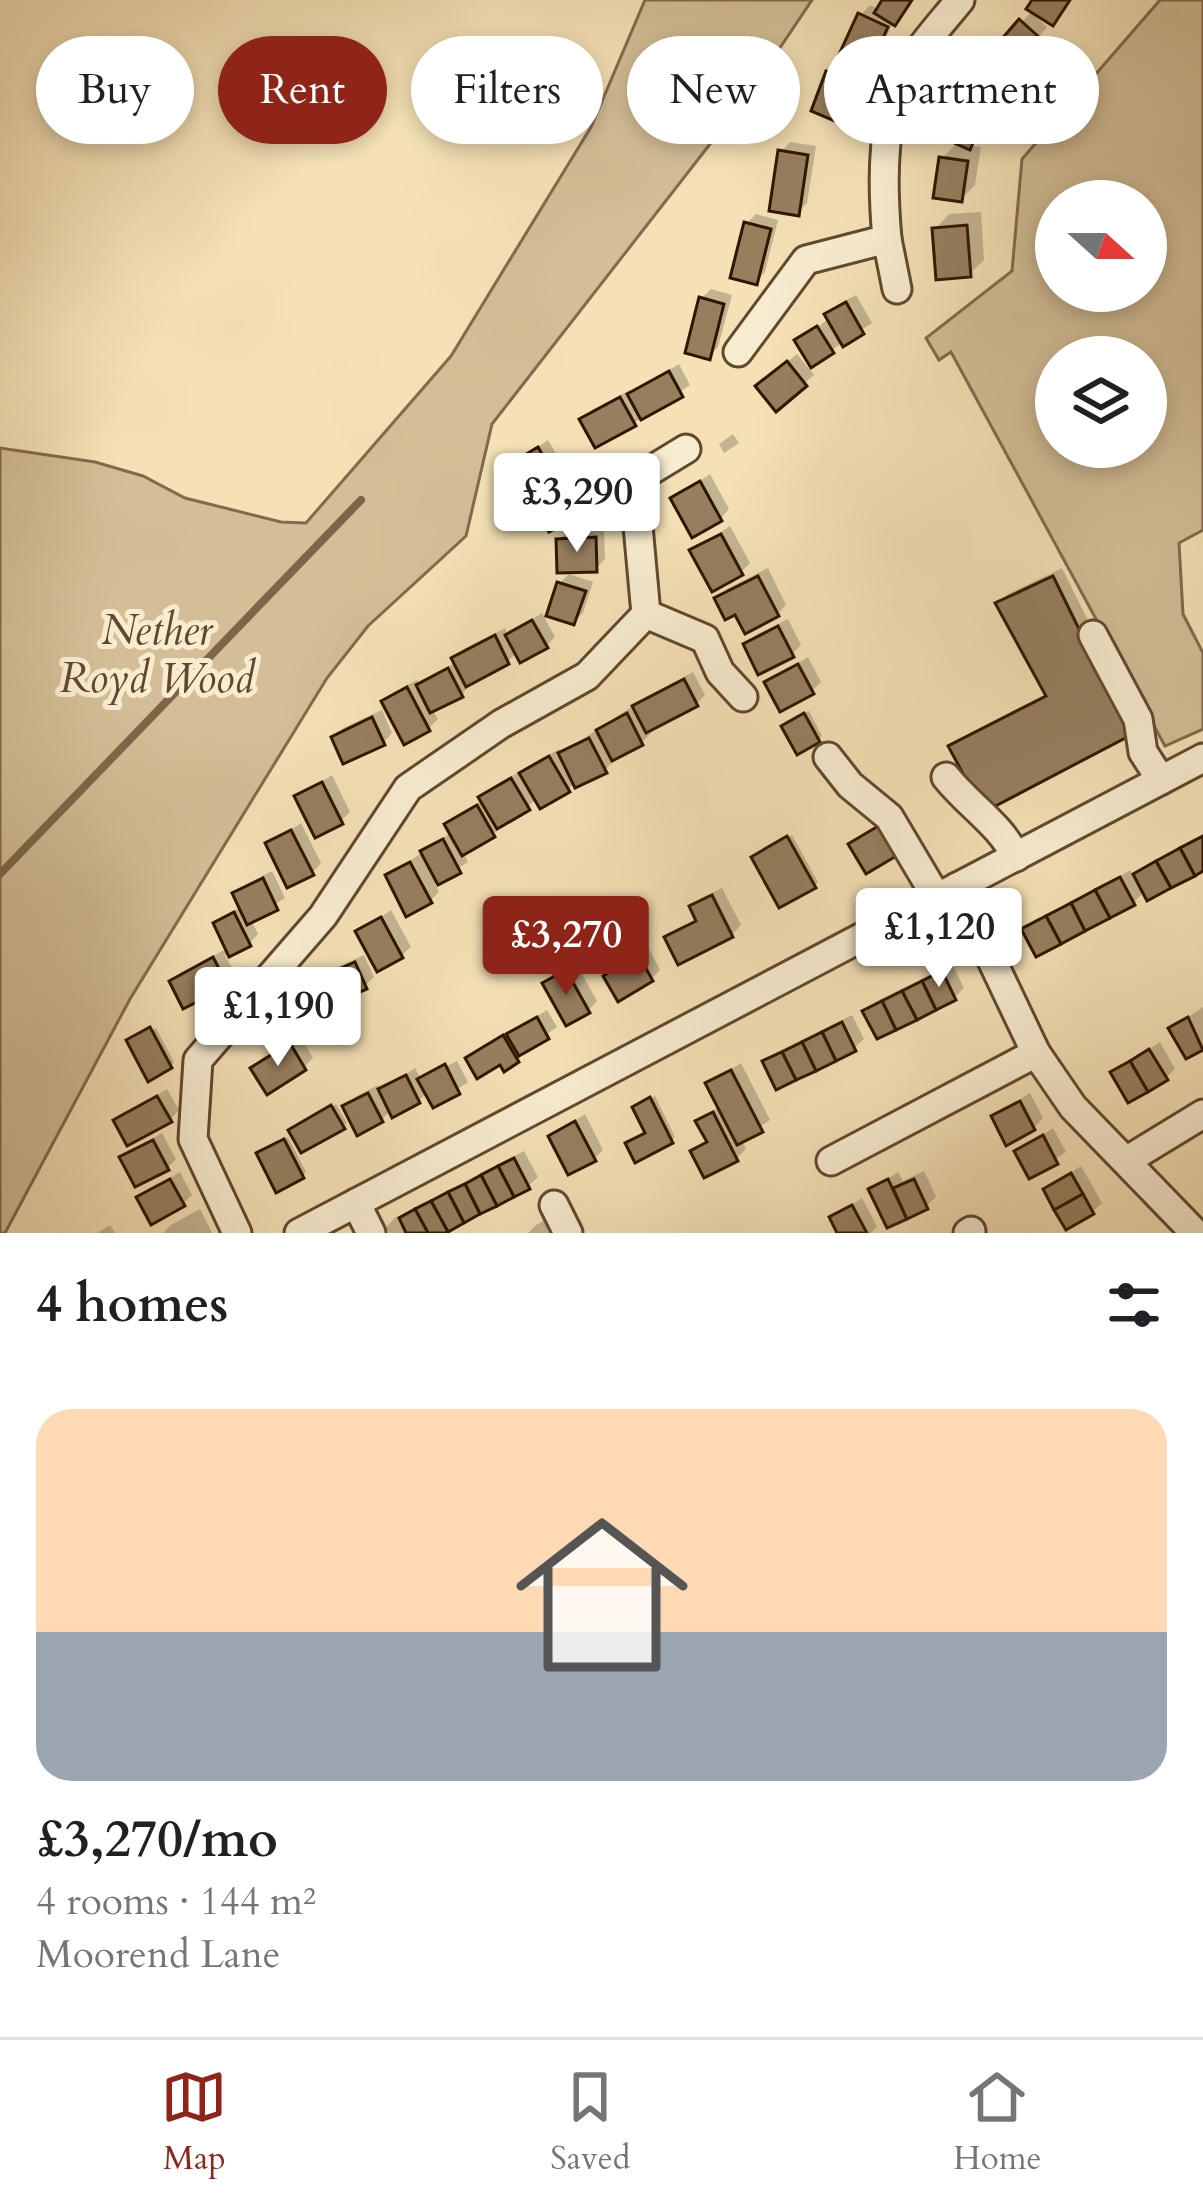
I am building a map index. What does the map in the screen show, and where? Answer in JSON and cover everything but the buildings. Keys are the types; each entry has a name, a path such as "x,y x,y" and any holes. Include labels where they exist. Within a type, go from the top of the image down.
{"street":[{"path":"897,289 887,239 889,124 910,64 960,0"},
{"path":"738,352 798,268 813,258 887,239"},
{"path":"237,1233 193,1139 198,1060 323,916 408,788 501,724 587,676 646,614 637,515 622,488 686,449"},
{"path":"646,614 705,639 720,672 743,698"},
{"path":"1093,635 1138,719 1143,752 1161,780"},
{"path":"828,757 850,784 889,817 947,893 1036,1053 1073,1107 1195,1233"},
{"path":"299,1233 1203,758"},
{"path":"946,777 977,813 1005,835 1016,857"},
{"path":"831,1161 1036,1053"},
{"path":"1126,1161 1203,1114"},
{"path":"356,1203 371,1233"},
{"path":"554,1205 568,1233"}],"green space":[{"name":"Nether Royd Wood","path":"645,0 812,0 788,36 630,36"},
{"path":"1160,0 1203,0 1203,530 1179,543 1183,614 1203,653 1203,729 1165,746 951,352 939,360 926,338 1012,271 1022,159 1035,144 1099,144 1099,70"},
{"name":"Nether Royd Wood","path":"627,42 627,144 710,144 492,424 466,536 368,626 327,678 130,999 5,1233 0,1233 0,448 95,462 143,476 185,498 281,522 306,523 451,356 581,144 603,144 603,99"}],"waterway":[{"path":"0,874 361,500"}]}
